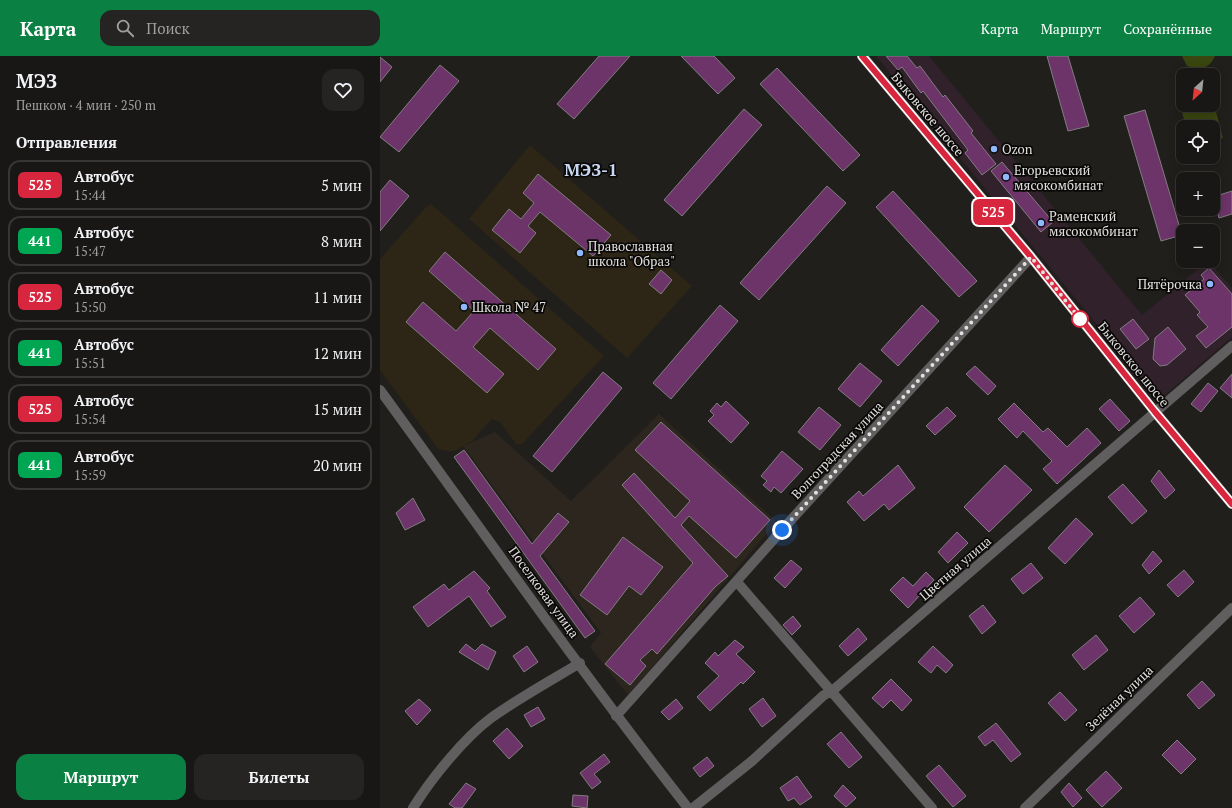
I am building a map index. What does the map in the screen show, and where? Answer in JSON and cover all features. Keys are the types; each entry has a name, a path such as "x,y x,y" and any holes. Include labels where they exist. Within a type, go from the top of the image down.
{"main road":[{"name":"Быковское шоссе","path":"862,56 1031,257 1155,412 1232,504"}],"street":[{"name":"Волгоградская улица","path":"616,716 1031,257"},
{"name":"Цветная улица","path":"693,808 752,760 824,695 831,692 1232,346"},
{"name":"Поселковая улица","path":"380,390 580,663 616,716 688,808"},
{"path":"737,582 932,808"},
{"name":"Зелёная улица","path":"1025,808 1232,608"},
{"path":"413,808 421,795 449,760 491,719 580,663"}],"shaded area":[{"path":"876,56 929,56 1142,315 1199,268 1214,268 1232,288 1232,337 1159,400"},
{"name":"Православная школа \"Образ\"","path":"530,145 692,286 627,358 469,219"},
{"name":"Школа № 47","path":"431,204 604,356 522,444 516,444 501,423 492,419 472,441 453,452 438,449 380,370 380,259 426,207"},
{"path":"659,414 777,522 628,695 590,647 601,633 463,446 495,432 571,501"}],"green space":[{"path":"1182,56 1215,56 1210,64 1204,68 1187,66"},
{"path":"1182,112 1216,112 1218,120 1184,120"},
{"path":"1220,127 1223,138 1220,139"}],"building":[{"path":"599,56 630,56 574,119 557,104"},
{"path":"681,56 714,56 735,78 718,94"},
{"path":"886,56 907,56 917,68 920,66 943,97 945,95 973,131 971,133 996,164 982,175 965,153 968,150 923,91 921,93 902,67 898,70"},
{"path":"1047,56 1068,56 1089,126 1068,131"},
{"path":"380,57 392,67 380,82"},
{"path":"440,65 459,81 399,152 380,137"},
{"path":"777,68 860,155 843,171 760,84"},
{"path":"744,109 762,125 682,216 664,200"},
{"path":"1145,110 1179,224 1176,224 1176,237 1161,241 1124,116"},
{"path":"1002,162 1053,222 1041,232 991,171"},
{"path":"538,174 611,235 593,256 540,212 528,226 536,233 520,253 492,230 509,209 521,219 534,203 523,193"},
{"path":"390,180 409,196 380,231 380,192"},
{"path":"827,186 846,203 759,300 740,283"},
{"path":"893,191 977,281 959,297 876,207"},
{"path":"1232,191 1232,214 1219,218 1218,216 1220,216 1220,195"},
{"path":"445,252 556,349 538,370 490,328 473,347 504,374 487,393 406,322 423,302 456,331 474,311 429,271"},
{"path":"1209,268 1232,294 1232,327 1206,348 1196,336 1208,327 1197,315 1200,312 1185,295 1204,279 1201,275"},
{"path":"661,270 672,280 661,294 649,284"},
{"path":"720,305 738,321 671,399 653,383"},
{"path":"922,305 939,321 898,366 881,350"},
{"path":"1133,319 1149,339 1136,349 1120,329"},
{"path":"1168,327 1186,349 1167,365 1160,366 1153,359 1155,338"},
{"path":"860,363 882,381 860,407 838,389"},
{"path":"975,366 996,386 988,395 966,374"},
{"path":"603,372 622,388 552,472 533,456"},
{"path":"1232,374 1232,398 1220,388"},
{"path":"1208,383 1218,391 1201,412 1191,404"},
{"path":"1110,399 1130,421 1119,431 1099,409"},
{"path":"726,401 749,423 731,443 708,421 714,415 710,411 717,403 721,407"},
{"path":"1014,403 1043,432 1048,428 1067,447 1087,428 1101,443 1057,484 1043,469 1052,461 1023,431 1017,438 998,419"},
{"path":"819,407 841,425 820,450 798,432"},
{"path":"947,407 956,416 935,435 926,426"},
{"path":"661,422 770,520 736,558 689,516 681,525 728,576 715,587 657,654 652,649 640,660 646,666 630,685 605,664 693,563 622,485 634,473 675,518 690,501 635,450"},
{"path":"464,450 532,544 558,513 569,522 540,556 595,631 585,638 454,457"},
{"path":"782,451 803,469 781,493 774,487 771,492 763,485 767,481 761,476"},
{"path":"898,465 915,488 889,510 884,504 864,521 847,502 859,491 863,496"},
{"path":"1005,465 1032,490 989,532 964,507"},
{"path":"1159,470 1175,490 1165,499 1151,481"},
{"path":"1123,484 1147,511 1132,524 1108,497"},
{"path":"413,498 425,520 405,530 396,513"},
{"path":"1076,518 1093,534 1065,564 1048,548"},
{"path":"957,532 968,543 948,563 938,552"},
{"path":"623,537 663,567 641,595 629,586 607,615 580,595"},
{"path":"1153,551 1162,561 1149,574 1142,565"},
{"path":"791,560 802,569 785,588 774,578"},
{"path":"1031,563 1043,578 1023,594 1011,579"},
{"path":"1184,570 1194,582 1178,597 1167,585"},
{"path":"474,571 490,588 487,591 506,617 491,627 469,596 428,627 413,607 444,584 449,590"},
{"path":"926,572 934,580 908,608 890,590 903,577 913,586"},
{"path":"1140,597 1155,614 1134,633 1119,616"},
{"path":"983,605 996,622 982,634 969,616"},
{"path":"793,616 801,626 792,635 783,625"},
{"path":"858,628 867,639 848,656 839,646"},
{"path":"1096,635 1108,650 1084,670 1072,655"},
{"path":"735,640 744,647 736,654 755,672 743,684 741,682 710,711 697,697 719,676 705,663 715,652 718,656"},
{"path":"466,644 475,651 482,644 496,652 488,670 459,652"},
{"path":"527,646 538,662 524,672 513,656"},
{"path":"933,646 953,665 946,673 937,665 931,673 918,662"},
{"path":"891,679 912,700 902,711 891,700 883,708 872,698"},
{"path":"1202,681 1215,695 1199,709 1187,695"},
{"path":"1060,692 1077,710 1065,721 1048,703"},
{"path":"763,698 776,716 762,727 749,709"},
{"path":"419,699 431,710 417,725 405,711"},
{"path":"676,699 683,708 669,720 661,712"},
{"path":"538,707 545,719 531,727 524,715"},
{"path":"996,723 1021,754 1011,762 993,740 985,746 978,737"},
{"path":"507,728 523,746 509,759 493,741"},
{"path":"841,732 862,757 849,768 827,744"},
{"path":"1177,740 1196,759 1181,774 1162,755"},
{"path":"604,754 610,762 594,774 601,782 592,789 580,773"},
{"path":"707,757 714,766 700,777 693,768"},
{"path":"939,765 966,796 953,807 926,776"},
{"path":"1106,771 1122,788 1102,807 1086,790"},
{"path":"797,776 812,797 800,805 794,798 788,801 780,788"},
{"path":"466,783 476,789 462,808 455,808 449,804"},
{"path":"1069,783 1082,798 1073,807 1061,792"},
{"path":"843,785 856,798 846,807 834,796"},
{"path":"573,795 588,796 587,808 572,806"}],"bus line":[{"name":"525","path":"862,56 1031,257 1155,412 1232,504"}],"place":[{"name":"Ozon","path":"994,149"},
{"name":"Егорьевский мясокомбинат","path":"1006,177"},
{"name":"Раменский мясокомбинат","path":"1041,223"},
{"name":"Православная школа \"Образ\"","path":"580,253"},
{"name":"Пятёрочка","path":"1210,284"},
{"name":"Школа № 47","path":"464,307"}],"district":[{"name":"МЭЗ-1","path":"591,170"}],"route":[{"path":"782,530 1031,257 1080,319"}]}
